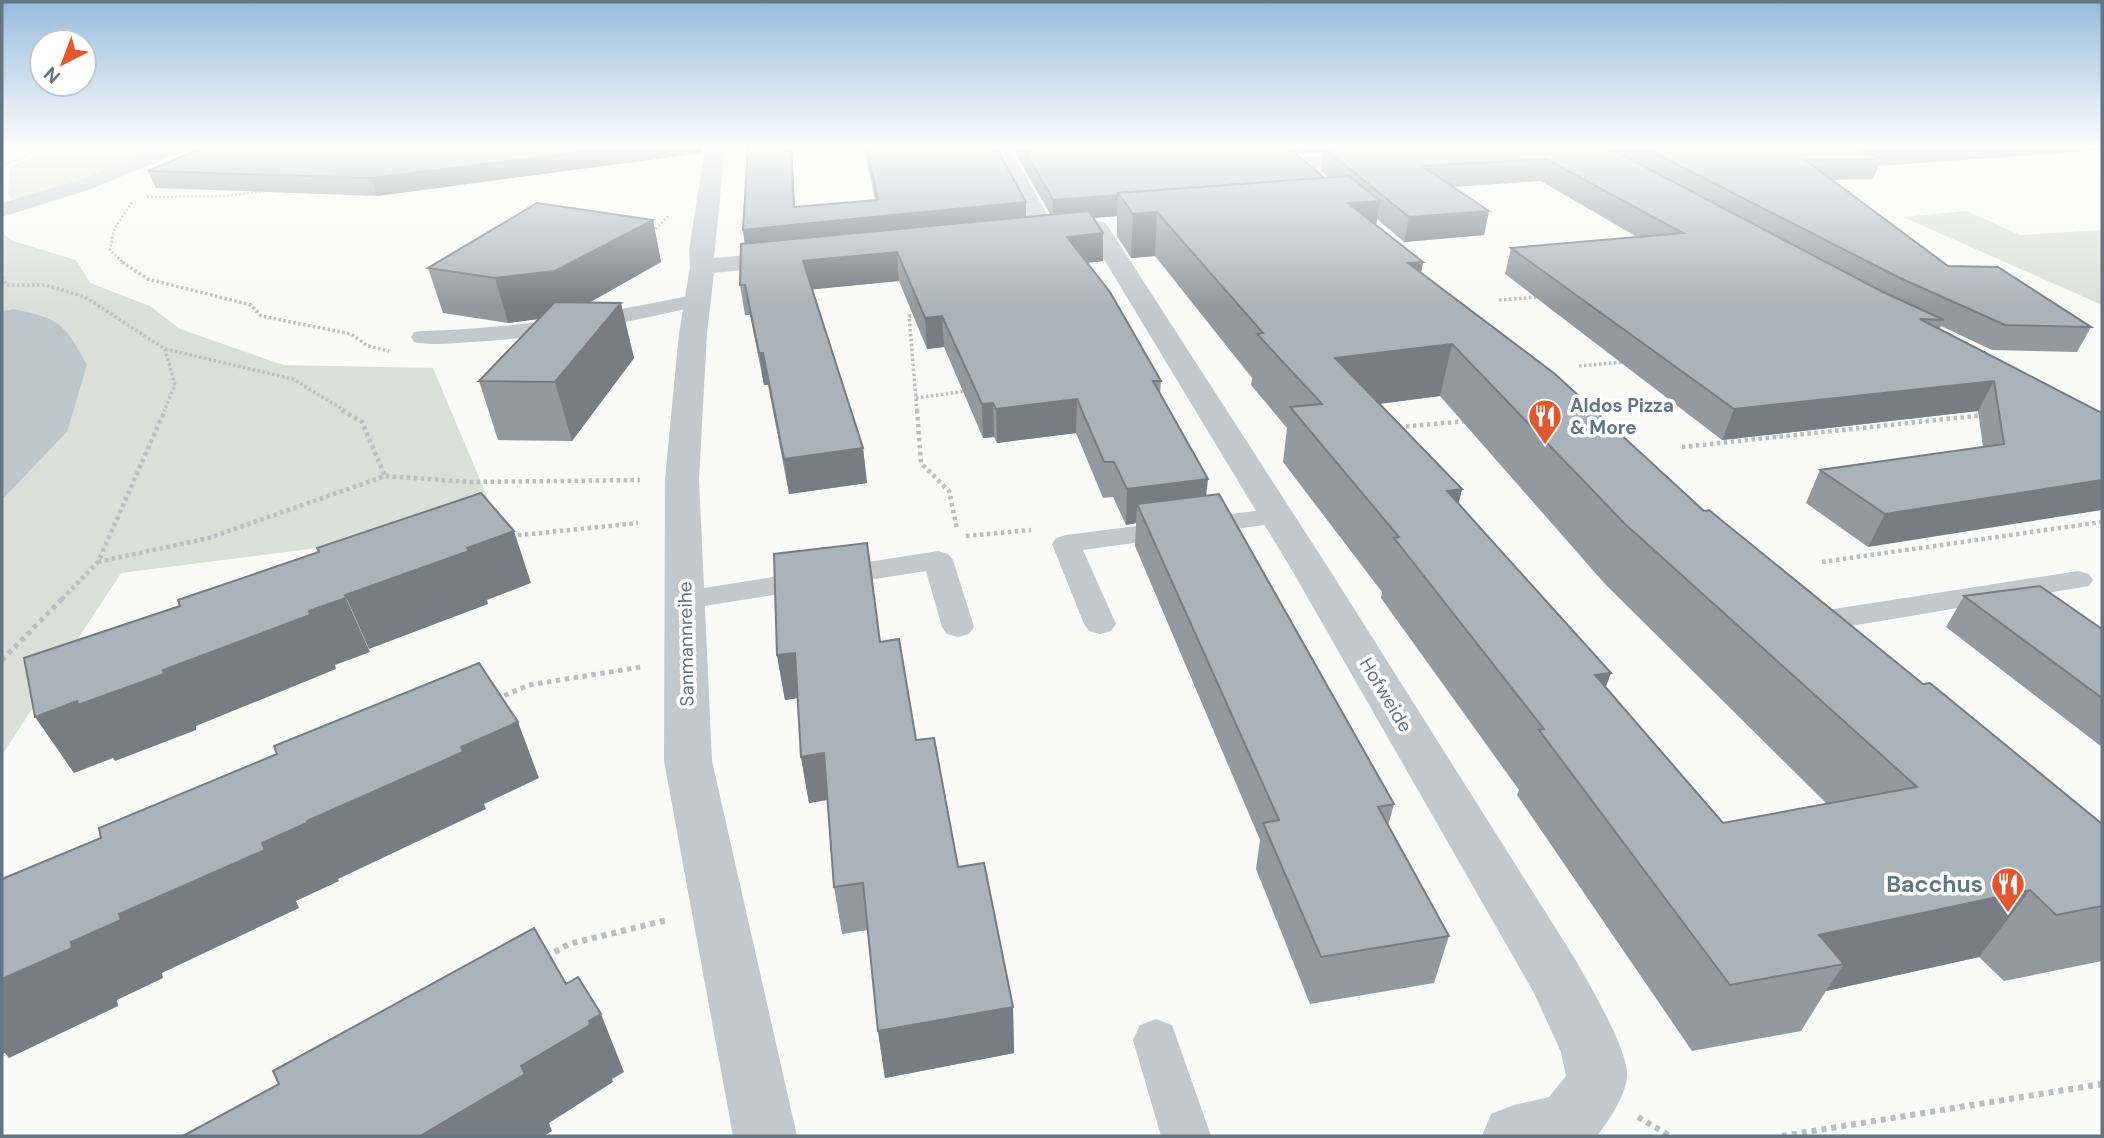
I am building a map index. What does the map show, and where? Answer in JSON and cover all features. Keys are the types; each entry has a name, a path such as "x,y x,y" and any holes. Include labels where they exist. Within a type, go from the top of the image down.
{"street":[{"path":"2,210 34,200"},
{"name":"Sanmannreihe","path":"708,200 701,250 683,499 688,761 765,1136"},
{"path":"1018,234 1045,232 1028,200"},
{"name":"Hofweide","path":"1045,232 1111,227 1277,516 1555,976 1584,1037 1597,1073 1592,1088 1567,1124 1514,1136"},
{"path":"700,284 812,256"}],"lane":[{"path":"422,337 473,337 565,326 700,284"},
{"path":"1100,624 1066,544 1277,516"},
{"path":"685,600 938,560 958,627"},
{"path":"1821,621 2077,580"},
{"path":"1156,1040 1186,1136"}],"path":[{"path":"132,200 114,229 110,250 122,262 148,279 251,305 261,316 351,334 368,346 398,354"},
{"path":"2,277 4,285 46,285 85,297 164,349 293,379 362,422 385,476"},
{"path":"1499,300 1540,296"},
{"path":"922,315 909,316 921,463 950,491 958,525 955,537"},
{"path":"2,660 98,562 134,485 175,385 164,349"},
{"path":"1579,366 1635,361"},
{"path":"916,398 969,391"},
{"path":"1682,447 1996,413"},
{"path":"1393,427 1475,420"},
{"path":"98,562 209,538 385,476 683,499"},
{"path":"500,537 683,499"},
{"path":"1822,562 2102,522"},
{"path":"491,702 529,685 686,660"},
{"path":"534,964 569,944 718,908"},
{"path":"1782,1136 2102,1084"}],"shaded area":[{"path":"1967,211 2020,235 2102,230 2102,305 1903,217"},
{"path":"2,225 5,235 13,241 76,260 90,283 150,306 180,329 283,365 433,368 499,525 121,573 2,755 2,500 67,432 13,309 2,311"},
{"path":"13,309 41,316 59,325 66,331 87,365 67,432 2,500 2,311"}],"building":[{"path":"745,200 794,200 794,207 877,200 1026,202 743,230"},
{"path":"1123,200 1379,200 1348,203 1423,262 1408,263 1555,374 1704,511 1709,510 1923,684 1930,683 2102,824 2102,906 2056,915 2030,890 1819,935 1844,964 1730,985 1539,730 1544,729 1394,538 1399,537 1290,407 1322,404 1257,334 1263,333 1157,212 1133,214","holes":["1452,344 1625,524 1917,787 1723,823 1595,675 1611,673 1447,491 1462,489 1335,358"]},
{"path":"1388,200 1473,200 1489,211 1409,217"},
{"path":"1622,200 1708,200 1881,291 1944,320 1920,319 2102,413 2102,480 1885,514 1820,470 2004,444 1994,381 1734,409 1511,248 1683,233"},
{"path":"1747,200 1859,200 1948,266 1998,267 2091,327 2005,325 1900,278"},
{"path":"537,203 653,220 555,271 495,278 428,268"},
{"path":"1089,211 1103,233 1067,237 1110,292 1161,381 1153,381 1208,479 1127,489 1114,462 1104,462 1077,399 996,409 993,403 982,404 942,316 925,318 897,252 803,261 863,448 784,459 763,353 759,353 745,285 740,285 741,244"},
{"path":"555,302 621,303 555,382 479,381"},
{"path":"481,493 514,531 467,548 469,551 345,595 346,598 309,611 310,615 163,670 164,674 78,705 77,701 35,717 24,658 180,606 178,600 319,552 317,548"},
{"path":"1219,494 1394,804 1378,807 1449,936 1321,957 1263,823 1279,820 1137,504"},
{"path":"867,543 880,642 899,639 916,740 934,738 958,867 984,863 1013,1007 878,1031 863,883 834,887 824,753 801,757 795,653 777,655 774,554"},
{"path":"2040,586 2102,629 2102,698 1964,596"},
{"path":"479,663 518,722 461,747 463,752 262,843 265,850 119,914 121,920 71,942 72,948 2,979 2,879 101,838 99,828 277,754 274,746"},
{"path":"534,928 566,984 578,977 601,1014 589,1021 590,1025 521,1066 525,1074 420,1136 183,1136 279,1084 273,1071"}],"place":[{"name":"Aldos Pizza & More","path":"1545,446"},
{"name":"Bacchus","path":"2008,914"}]}
